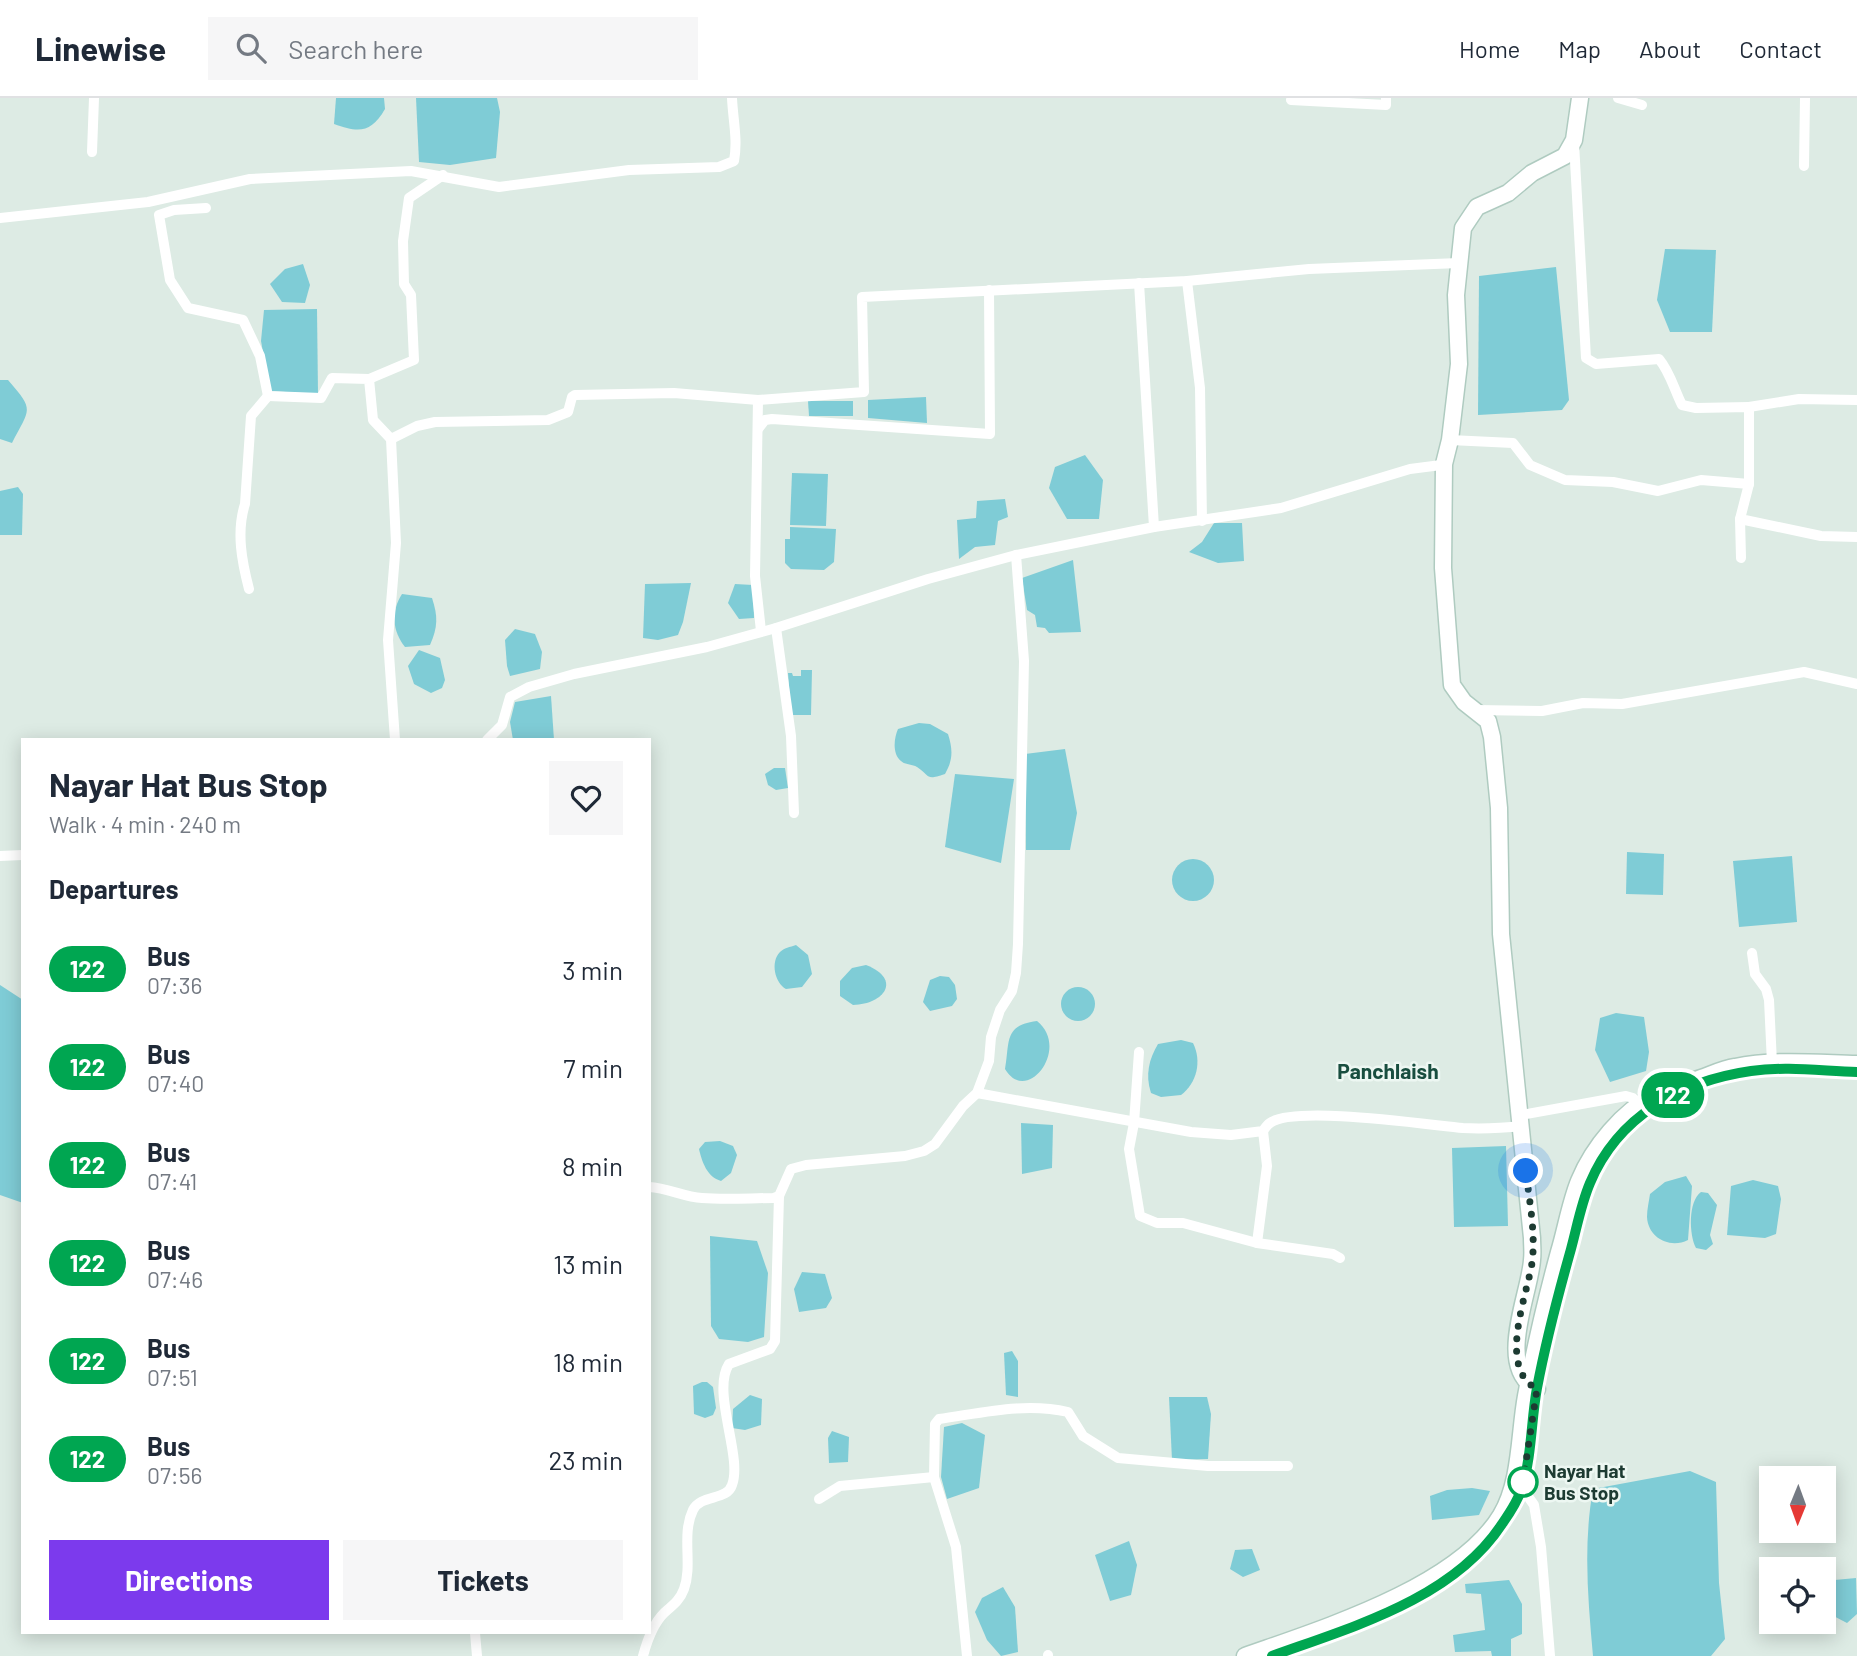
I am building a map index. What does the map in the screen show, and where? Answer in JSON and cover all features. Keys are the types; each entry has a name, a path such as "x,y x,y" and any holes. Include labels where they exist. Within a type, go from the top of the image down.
{"main road":[{"path":"1272,1656 1363,1622 1425,1593 1457,1572 1468,1564 1501,1526 1522,1488 1532,1387 1521,1370 1517,1352 1518,1322 1532,1261 1522,1120 1501,934 1499,808 1493,737 1488,721 1464,702 1452,685 1443,555 1444,464 1450,440 1459,364 1456,295 1463,228 1477,207 1508,193 1532,173 1565,156 1574,140 1580,98"},
{"path":"1245,1656 1365,1611 1420,1584 1456,1562 1501,1516 1509,1498 1532,1387 1590,1183 1617,1137 1640,1109 1655,1095 1723,1070 1772,1063 1857,1063"},
{"path":"1640,1109 1727,1076 1782,1069 1857,1072"}],"street":[{"path":"92,152 94,98"},
{"path":"0,218 148,202 250,179 411,171 499,187 629,170 719,167 734,161 736,152 732,98"},
{"path":"1291,100 1386,105 1386,98"},
{"path":"1618,98 1642,105"},
{"path":"1804,166 1805,98"},
{"path":"1574,140 1586,358 1596,364 1659,359 1668,370 1671,385 1682,405 1696,408 1749,407 1799,399 1857,400"},
{"path":"268,396 321,398 332,378 369,379 414,360 411,295 404,284 403,251 409,198 443,175"},
{"path":"206,208 174,210 159,215 170,280 188,308 243,320 260,356 268,396"},
{"path":"391,439 417,426 435,422 548,420 568,412 575,395 674,394 758,400 864,392 862,297 1187,281 1309,269 1459,263"},
{"path":"1187,281 1200,388 1202,521"},
{"path":"1139,283 1154,527"},
{"path":"758,429 765,420 772,419 990,433 989,290"},
{"path":"369,379 373,420 391,439 396,543 387,640 395,738"},
{"path":"249,589 241,556 241,514 245,504 251,416 268,396"},
{"path":"758,400 755,576 761,631"},
{"path":"1741,558 1740,519 1749,484 1749,407"},
{"path":"1450,440 1513,443 1530,465 1565,480 1613,482 1658,491 1700,480 1749,484"},
{"path":"489,738 502,725 510,697 529,687 611,665 707,647 776,628 928,579 1016,555 1154,527 1281,508 1410,469 1441,465"},
{"path":"1740,519 1821,536 1857,537"},
{"path":"643,1656 655,1627 663,1614 680,1599 686,1586 687,1534 694,1508 732,1488 734,1475 725,1403 725,1370 729,1364 770,1349 775,1341 779,1196 791,1169 806,1165 905,1156 924,1151 934,1143 963,1105 977,1093 989,1061 991,1037 1000,1010 1012,991 1018,944 1024,661 1016,555"},
{"path":"776,628 790,736 794,813"},
{"path":"1476,710 1542,711 1583,703 1622,704 1804,672 1857,684"},
{"path":"0,856 21,855"},
{"path":"1752,953 1755,974 1766,989 1769,1000 1772,1063"},
{"path":"1139,1052 1134,1123 1129,1149 1140,1216 1157,1223 1183,1223 1257,1243 1333,1254 1340,1258"},
{"path":"977,1093 1134,1123 1231,1135 1263,1131 1278,1119 1312,1116 1396,1119 1464,1128 1522,1120 1626,1096 1633,1098 1640,1109"},
{"path":"1257,1243 1268,1166 1263,1131"},
{"path":"651,1187 676,1190 683,1195 703,1198 779,1196"},
{"path":"967,1656 956,1547 934,1477 935,1424 939,1419 1020,1408 1068,1412 1083,1436 1118,1458 1208,1466 1288,1466"},
{"path":"819,1499 840,1486 934,1477"},
{"path":"1522,1488 1534,1504 1550,1656"},
{"path":"475,1634 477,1656"}],"water":[{"path":"336,98 384,98 385,109 369,127 351,129 334,124"},
{"path":"416,98 497,98 500,112 496,158 450,165 419,162"},
{"path":"1665,249 1716,250 1712,332 1670,332 1657,300"},
{"path":"303,264 310,285 305,303 282,302 270,284 285,269"},
{"path":"1556,267 1569,400 1562,410 1478,415 1479,276"},
{"path":"317,309 318,394 270,391 261,341 264,310"},
{"path":"0,380 8,380 26,404 26,416 12,443 0,439"},
{"path":"926,397 927,423 868,418 868,400"},
{"path":"808,401 853,401 853,416 809,416"},
{"path":"1085,455 1103,480 1099,519 1067,519 1049,488 1055,467"},
{"path":"792,473 828,474 826,526 790,525"},
{"path":"18,487 23,494 22,535 0,535 0,491"},
{"path":"1005,499 1008,517 998,521 995,545 975,547 959,559 957,520 976,518 977,501"},
{"path":"1214,523 1242,523 1244,561 1218,563 1189,552 1202,542"},
{"path":"790,527 836,529 834,562 824,570 791,569 785,563 785,539 790,539"},
{"path":"1073,560 1081,632 1049,633 1045,628 1037,627 1035,615 1027,610 1022,578"},
{"path":"691,583 678,635 658,640 643,638 645,584"},
{"path":"735,584 753,585 754,618 739,619 728,603"},
{"path":"402,594 432,598 436,622 430,645 405,647 401,641 394,621"},
{"path":"515,629 535,634 542,652 540,669 510,676 505,640"},
{"path":"419,650 440,658 445,680 442,688 431,693 414,684 408,666"},
{"path":"801,670 812,670 811,715 791,715 788,673 801,676"},
{"path":"551,696 554,738 513,738 510,722 515,702"},
{"path":"919,723 930,724 948,734 951,755 945,774 929,776 898,758 895,741 898,729"},
{"path":"1065,749 1077,813 1070,850 1026,850 1025,754"},
{"path":"774,768 785,768 788,788 776,790 768,785 765,774"},
{"path":"955,774 1014,779 1001,863 945,847"},
{"path":"1627,852 1664,854 1663,895 1626,894"},
{"path":"1792,856 1797,922 1739,927 1733,861"},
{"path":"1193,859 1208,865 1214,880 1208,895 1193,901 1178,895 1172,880 1178,865"},
{"path":"796,945 808,955 812,974 802,987 786,989 777,977 775,961 782,951"},
{"path":"866,965 884,977 885,990 874,1000 853,1005 840,996 840,981 852,968"},
{"path":"940,976 949,977 955,985 957,999 952,1006 930,1011 923,1002 930,980"},
{"path":"0,985 21,999 21,1202 0,1195"},
{"path":"1078,987 1090,992 1095,1004 1090,1016 1078,1021 1066,1016 1061,1004 1066,992"},
{"path":"1616,1013 1644,1017 1649,1052 1646,1071 1610,1082 1595,1050 1600,1018"},
{"path":"1037,1021 1046,1032 1048,1058 1034,1077 1024,1081 1014,1079 1005,1069 1010,1037 1018,1027"},
{"path":"1181,1040 1193,1043 1196,1050 1196,1071 1191,1084 1181,1095 1161,1097 1151,1093 1149,1067 1158,1044"},
{"path":"1021,1123 1053,1125 1052,1168 1022,1174"},
{"path":"720,1141 733,1146 737,1155 731,1173 721,1181 709,1173 699,1149 705,1142"},
{"path":"1506,1146 1508,1226 1454,1227 1452,1148"},
{"path":"1686,1176 1692,1186 1688,1240 1674,1243 1661,1240 1648,1224 1650,1194 1665,1182"},
{"path":"1753,1180 1778,1186 1781,1199 1776,1234 1765,1238 1727,1235 1731,1186"},
{"path":"1701,1192 1708,1193 1717,1205 1710,1235 1713,1244 1706,1250 1696,1248 1691,1227 1694,1203"},
{"path":"710,1236 757,1241 768,1273 764,1337 748,1342 719,1339 711,1326"},
{"path":"802,1272 825,1274 832,1298 826,1308 799,1312 794,1289"},
{"path":"1012,1351 1018,1361 1018,1397 1006,1395 1004,1353"},
{"path":"702,1382 713,1387 716,1408 713,1415 705,1418 694,1414 693,1386"},
{"path":"750,1395 762,1399 761,1425 745,1430 732,1428 733,1409"},
{"path":"1169,1397 1207,1397 1211,1414 1208,1459 1172,1460"},
{"path":"962,1423 985,1435 979,1488 947,1499 941,1477 944,1427"},
{"path":"832,1431 849,1437 848,1462 829,1463 828,1438"},
{"path":"1690,1471 1716,1482 1719,1583 1725,1639 1711,1656 1593,1656 1587,1552 1593,1489"},
{"path":"1472,1488 1490,1491 1479,1515 1432,1520 1430,1496 1447,1490"},
{"path":"1129,1541 1137,1565 1131,1595 1110,1601 1095,1555"},
{"path":"1252,1549 1260,1570 1243,1577 1230,1569 1235,1550"},
{"path":"1856,1578 1857,1614 1847,1623 1836,1617 1836,1580"},
{"path":"1509,1580 1522,1604 1522,1634 1511,1639 1511,1656 1492,1656 1491,1651 1455,1652 1453,1635 1485,1630 1481,1594 1466,1593 1465,1584"},
{"path":"1003,1587 1015,1607 1018,1652 1001,1656 987,1640 975,1612 982,1598"}],"bus line":[{"name":"122","path":"1272,1656 1363,1622 1425,1593 1468,1564 1501,1526 1522,1488 1537,1389 1551,1321 1583,1202 1601,1161 1627,1126 1660,1100 1727,1076 1782,1069 1857,1072"}],"place":[{"name":"Nayar Hat Bus Stop","path":"1523,1482"}],"district":[{"name":"Panchlaish","path":"1388,1072"}],"route":[{"path":"1523,1482 1522,1488 1537,1389 1528,1385 1517,1352 1518,1322 1532,1261 1526,1171"}]}
